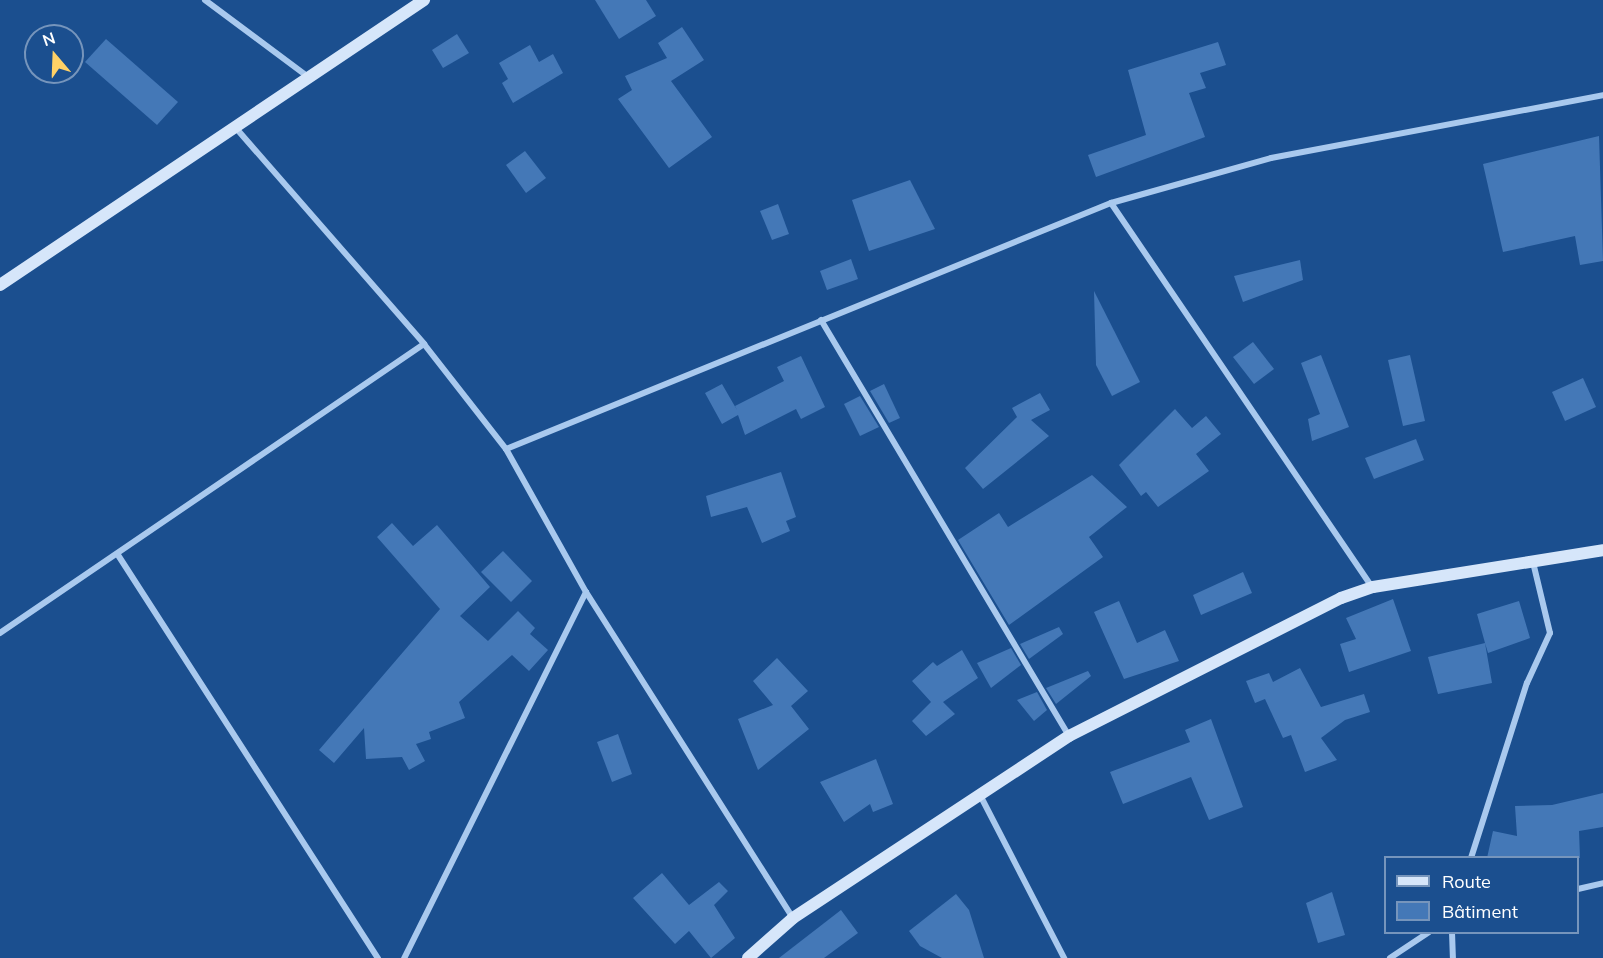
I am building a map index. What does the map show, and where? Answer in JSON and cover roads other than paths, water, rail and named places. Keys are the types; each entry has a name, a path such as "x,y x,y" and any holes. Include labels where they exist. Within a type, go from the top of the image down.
{"street":[{"path":"205,0 307,76"},
{"path":"0,285 233,125 424,0"},
{"path":"506,448 1111,203 1271,158 1603,95"},
{"path":"233,125 424,344 506,448 586,592 793,918"},
{"path":"1111,203 1372,587"},
{"path":"822,320 1070,736"},
{"path":"0,633 118,555 424,344"},
{"path":"748,958 793,918 979,793 1070,736 1372,587 1603,550"},
{"path":"118,555 378,958"},
{"path":"1472,856 1527,683 1550,633 1533,562"},
{"path":"404,958 586,592"},
{"path":"979,793 1064,958"},
{"path":"1579,889 1603,883"},
{"path":"1390,958 1427,934"},
{"path":"1452,934 1452,958"}]}
